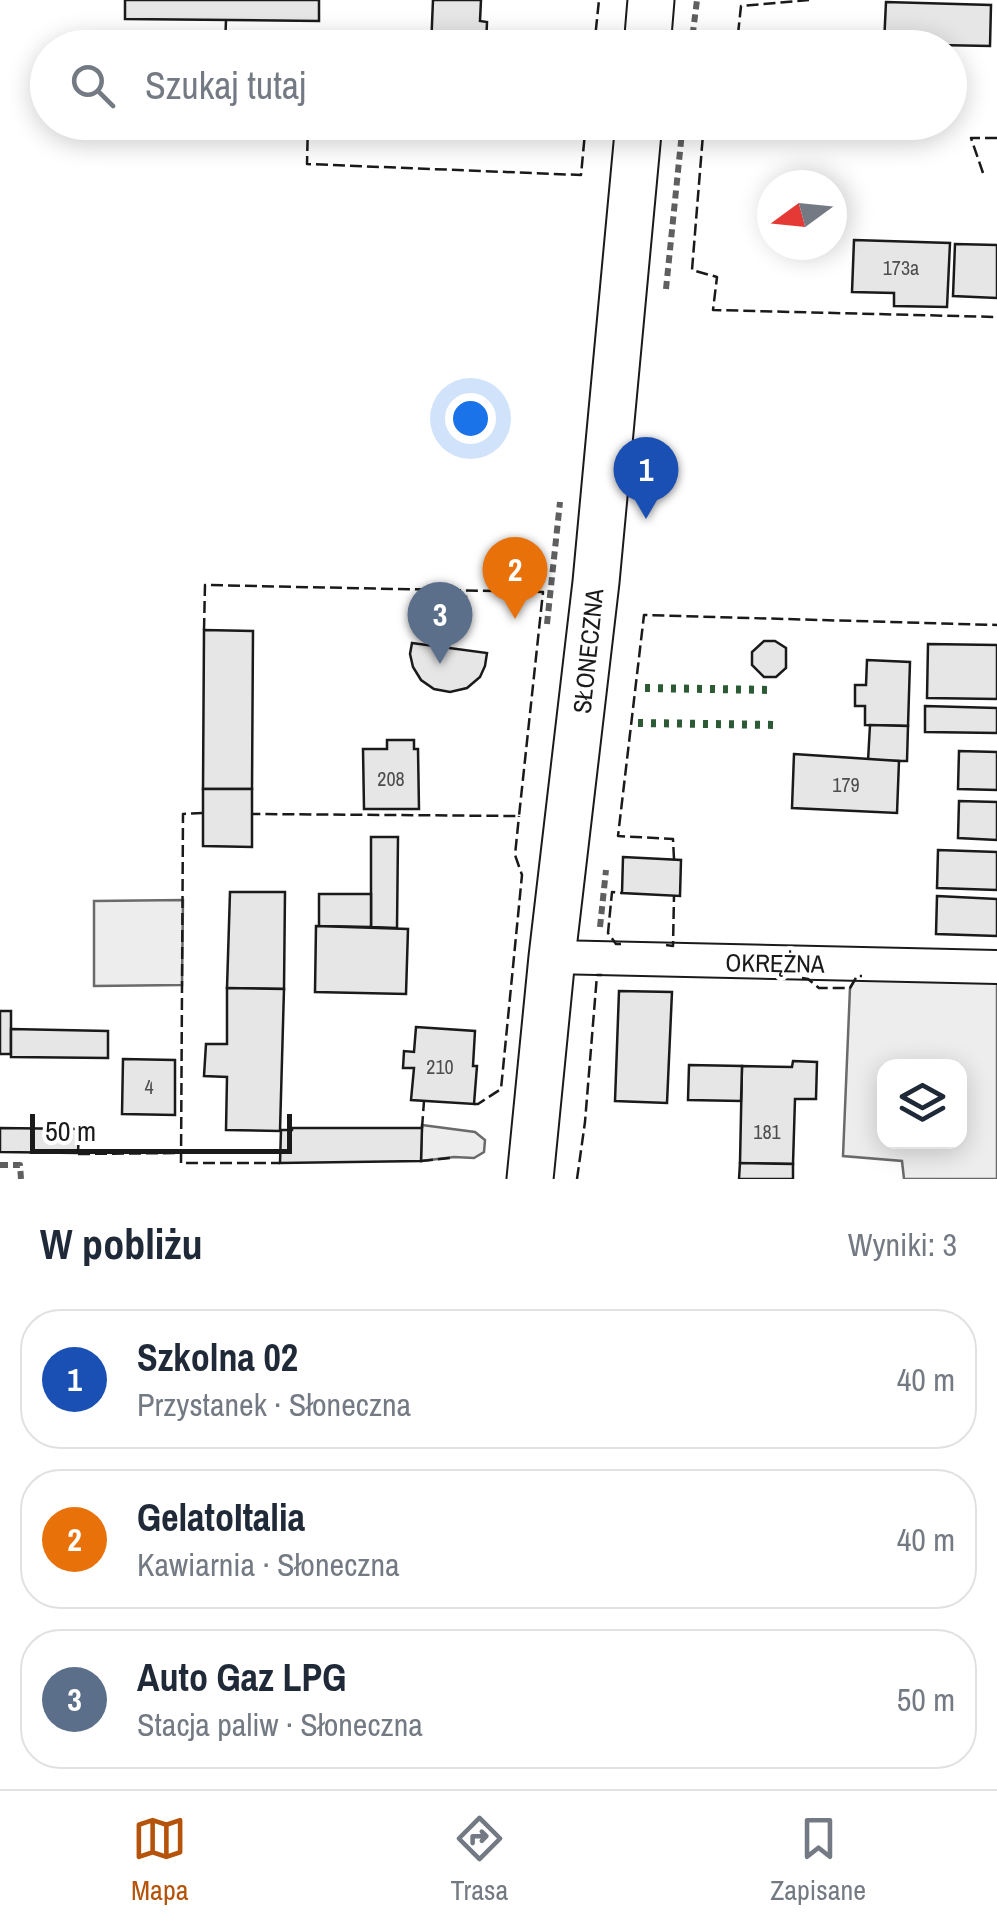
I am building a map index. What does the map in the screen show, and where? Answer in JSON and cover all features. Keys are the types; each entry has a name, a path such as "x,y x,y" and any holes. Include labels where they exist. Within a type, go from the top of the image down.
{"main road":[{"path":"648,30 651,0"},
{"name":"SŁONECZNA","path":"530,1179 600,543 638,140"}],"street":[{"name":"OKRĘŻNA","path":"552,958 997,967"}],"path":[{"path":"693,30 697,0"},
{"path":"0,1165 20,1165 21,1179"}],"shaded area":[{"path":"183,900 182,985 94,986 94,901"},
{"path":"857,976 997,980 997,1179 904,1179 902,1161 843,1156 850,988"},
{"path":"422,1125 475,1132 485,1140 484,1152 474,1158 421,1161"}],"building":[{"path":"125,0 319,0 319,21 125,19"},
{"path":"433,0 481,0 480,21 487,22 487,30 432,30"},
{"path":"886,2 991,5 990,46 967,46 967,30 885,30"},
{"path":"854,240 950,243 947,307 894,306 894,293 852,292"},
{"path":"955,244 997,245 997,298 953,296"},
{"path":"435,594 466,597 464,627 432,624"},
{"path":"204,630 253,631 252,789 203,789"},
{"path":"764,641 775,641 786,648 786,668 776,677 764,677 752,665 752,652"},
{"path":"412,643 487,653 485,666 480,677 467,688 450,692 434,689 421,680 413,667"},
{"path":"928,644 997,645 997,699 927,698"},
{"path":"867,660 910,662 908,726 865,725 865,706 855,706 855,685 866,685"},
{"path":"925,706 997,708 997,733 925,732"},
{"path":"870,725 908,726 907,761 868,761"},
{"path":"387,740 414,740 414,749 418,749 419,809 364,809 363,749 387,749"},
{"path":"959,751 997,752 997,790 958,789"},
{"path":"794,754 899,761 897,813 792,808"},
{"path":"203,789 252,789 252,847 203,846"},
{"path":"959,801 997,802 997,840 958,838"},
{"path":"371,837 398,837 397,928 371,927"},
{"path":"938,850 997,852 997,890 937,888"},
{"path":"623,857 681,860 680,896 622,893"},
{"path":"230,892 285,892 284,989 227,988"},
{"path":"319,894 371,894 371,927 319,926"},
{"path":"937,896 997,899 997,936 936,934"},
{"path":"316,926 408,929 406,994 315,992"},
{"path":"227,988 284,989 280,1131 226,1130 227,1077 204,1076 206,1044 227,1044"},
{"path":"619,991 672,992 667,1103 615,1101"},
{"path":"0,1011 11,1011 11,1054 0,1054"},
{"path":"416,1027 475,1031 474,1104 411,1100 414,1068 403,1068 404,1051 414,1052"},
{"path":"11,1029 108,1031 108,1058 11,1057"},
{"path":"123,1059 175,1060 175,1115 122,1114"},
{"path":"793,1061 817,1062 816,1099 795,1099 793,1164 740,1163 742,1066 792,1067"},
{"path":"689,1065 742,1066 741,1101 688,1100"},
{"path":"0,1128 79,1129 78,1153 0,1152"},
{"path":"422,1128 421,1161 280,1163 281,1130"},
{"path":"740,1163 793,1164 793,1179 739,1179"}],"hedge":[{"path":"645,688 775,690"},
{"path":"638,723 780,725"}],"fence":[{"path":"596,30 599,0"},
{"path":"738,30 741,6 809,0"},
{"path":"226,20 226,30"},
{"path":"983,173 971,138 997,138"},
{"path":"308,140 307,164 581,175 584,140"},
{"path":"703,140 692,270 717,277 713,310 997,317"},
{"path":"204,630 205,585 543,592 519,816 253,814"},
{"path":"674,859 673,839 618,836 644,615 997,625"},
{"path":"203,813 183,814 181,1163 280,1163"},
{"path":"474,1104 501,1089 522,875 515,855 519,816"},
{"path":"621,944 616,944 608,933 612,892 622,893"},
{"path":"666,945 673,946 674,896"},
{"path":"577,1179 597,975 602,975"},
{"path":"802,978 819,988 850,988 857,976 862,976"},
{"path":"422,1128 424,1101"},
{"path":"78,1154 182,1153"},
{"path":"421,1161 450,1158"}],"place":[{"name":"Szkolna 02","path":"646,519"},
{"name":"GelatoItalia","path":"515,619"},
{"name":"Auto Gaz LPG","path":"440,664"}]}
